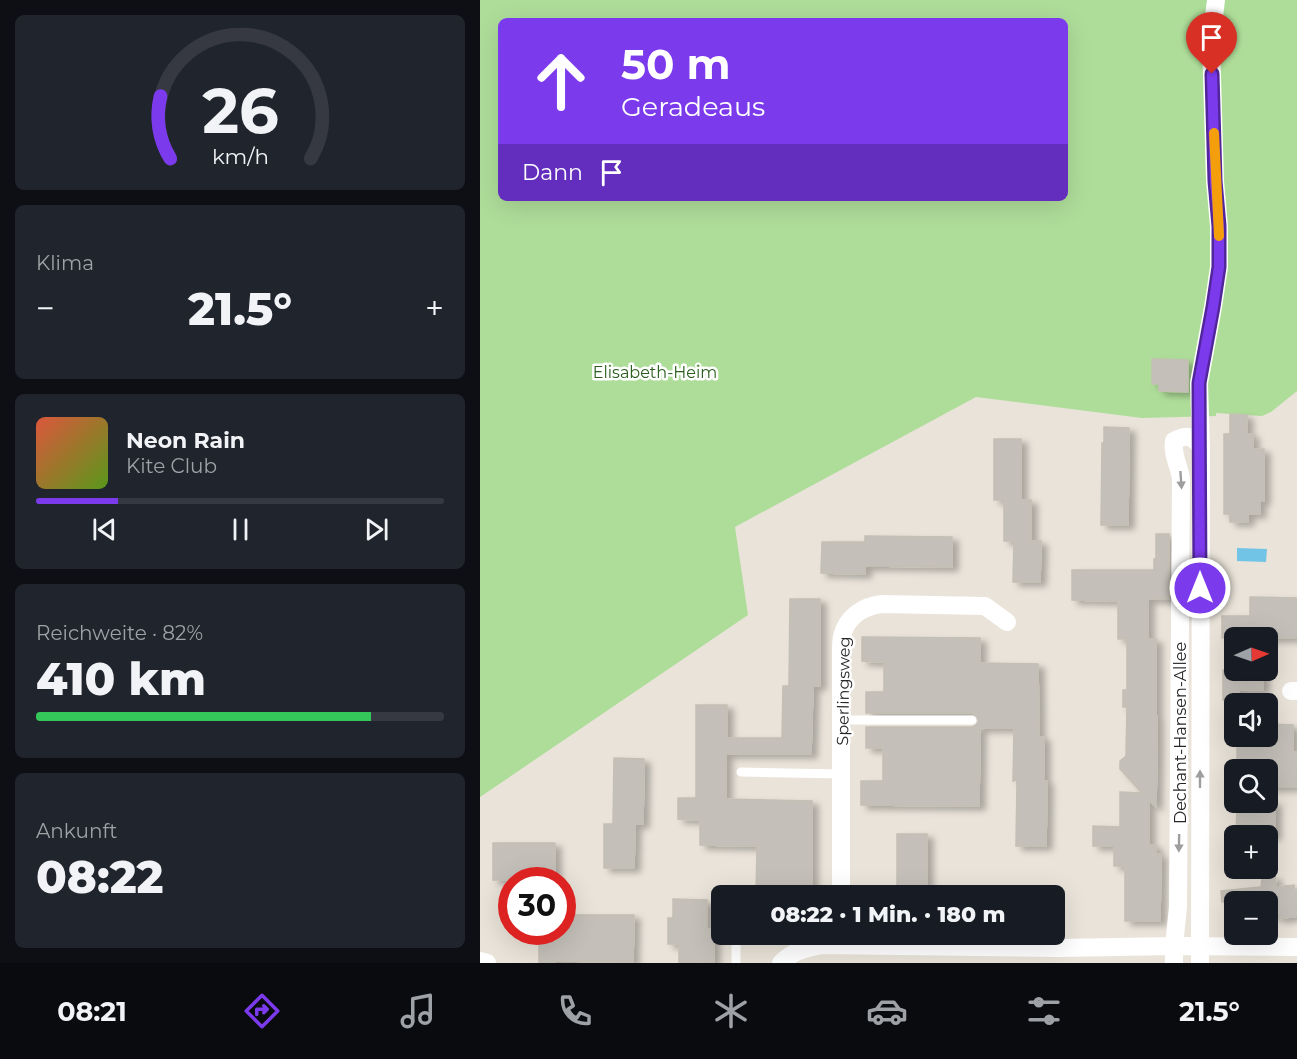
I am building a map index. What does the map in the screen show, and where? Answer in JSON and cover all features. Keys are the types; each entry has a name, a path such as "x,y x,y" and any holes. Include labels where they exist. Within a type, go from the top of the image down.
{"street":[{"path":"1201,448 1199,383 1219,267 1211,41 1216,0"},
{"name":"Dechant-Hansen-Allee","path":"1174,955 1178,907 1181,479 1180,469 1172,450 1174,441 1190,436 1201,448 1200,955"},
{"name":"Sperlingsweg","path":"841,885 842,637 845,627 860,610 882,604 985,606 1006,622"},
{"path":"781,963 803,949 822,945"},
{"path":"977,945 1174,955 1297,947"},
{"path":"480,961 487,963"}],"lane":[{"path":"841,720 972,720"},
{"path":"741,772 842,774"},
{"path":"736,946 736,963"}],"green space":[{"name":"Elisabeth-Heim","path":"480,0 1297,0 1297,391 1271,412 1262,416 1216,413 1216,416 1142,418 976,397 735,527 748,615 480,797"}],"water":[{"path":"1237,548 1267,549 1266,562 1237,561"}],"building":[{"path":"1152,359 1188,360 1188,392 1159,391 1159,384 1152,384"},
{"path":"1230,414 1247,415 1247,434 1253,434 1253,449 1264,449 1264,501 1260,501 1260,514 1248,514 1248,522 1230,522 1230,514 1224,514 1224,434 1230,434"},
{"path":"1104,427 1129,428 1128,525 1101,525"},
{"path":"994,439 1021,439 1021,500 1031,500 1031,541 1041,541 1040,582 1013,582 1014,541 1004,541 1004,500 994,500"},
{"path":"1156,534 1169,534 1169,599 1148,599 1148,639 1156,639 1157,716 1156,807 1149,800 1149,845 1156,845 1156,854 1161,854 1160,921 1125,921 1125,866 1114,866 1114,846 1093,846 1093,826 1120,827 1120,792 1142,793 1120,769 1120,761 1126,756 1127,707 1123,707 1123,690 1127,690 1127,639 1118,639 1118,601 1072,600 1072,570 1154,570"},
{"path":"865,536 952,537 952,567 865,566 865,574 821,573 822,542 865,542"},
{"path":"1250,597 1297,598 1297,638 1278,638 1278,627 1224,627 1224,638 1222,638 1222,616 1250,616"},
{"path":"790,599 820,599 820,686 813,686 811,754 726,754 726,799 812,801 812,885 756,885 757,846 700,845 700,820 678,819 678,798 696,798 696,705 727,705 727,738 782,738 783,686 789,686"},
{"path":"862,637 980,638 980,663 1038,664 1039,737 1044,737 1044,781 1047,781 1046,846 1016,846 1017,780 1013,781 1014,728 980,728 979,806 861,805 861,781 883,781 883,748 866,748 866,727 972,727 979,721 972,713 866,713 866,692 884,692 884,662 862,661"},
{"path":"1223,670 1224,681 1263,681 1263,690 1239,690 1239,693 1224,693 1223,700"},
{"path":"1278,724 1293,725 1293,752 1297,752 1297,787 1278,787 1278,759 1237,759 1237,747 1278,747"},
{"path":"614,758 644,759 643,824 635,824 634,868 604,868 604,824 613,824"},
{"path":"1237,813 1275,813 1275,825 1236,825"},
{"path":"897,834 927,834 927,885 897,885"},
{"path":"493,843 555,843 555,867 498,867 498,880 493,880"},
{"path":"1262,879 1275,879 1276,887 1294,885 1297,890 1297,916 1279,919 1278,891 1224,891 1224,902 1222,902 1221,891 1261,887"},
{"path":"673,899 707,900 707,929 711,929 714,963 679,963 679,944 668,944 668,918 673,918"},
{"path":"576,915 634,915 633,962 555,961 555,963 539,963 539,945 576,945"}],"slow traffic":[{"path":"1214,133 1219,236"}],"route":[{"path":"1200,588 1199,383 1219,267 1212,74"}]}
